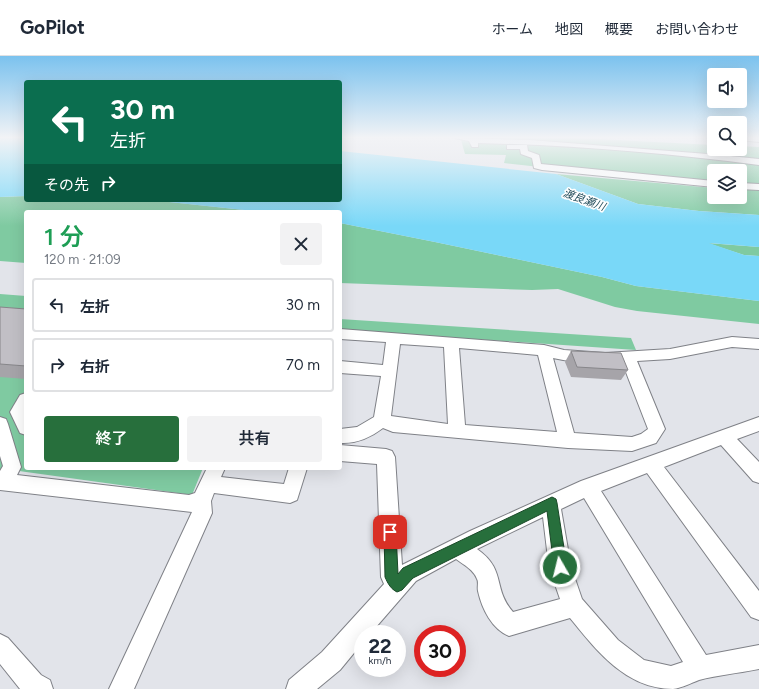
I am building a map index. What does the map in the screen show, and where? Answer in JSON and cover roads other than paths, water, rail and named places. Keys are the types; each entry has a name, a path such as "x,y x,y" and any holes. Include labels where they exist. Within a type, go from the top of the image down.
{"street":[{"path":"552,168 707,183"},
{"path":"747,186 759,187"},
{"path":"342,334 544,350 564,355 592,357 670,354 732,342"},
{"path":"342,436 350,437 359,435 382,420 385,411 388,370 394,337"},
{"path":"714,338 732,342 759,344"},
{"path":"451,342 457,432"},
{"path":"544,350 568,441"},
{"path":"382,420 393,425 457,432 568,441 632,444 643,442 656,434 658,428 624,356"},
{"path":"342,367 388,370"},
{"path":"24,402 18,412 24,424"},
{"path":"0,424 12,467 2,482 188,504 210,483"},
{"path":"298,689 331,661 408,573 588,487 759,424"},
{"path":"724,436 759,475"},
{"path":"342,453 386,456 392,577 397,585"},
{"path":"651,464 759,609"},
{"path":"210,483 290,494 297,470"},
{"path":"121,689 202,513 210,483"},
{"path":"588,487 700,668"},
{"path":"552,503 560,567 574,606 610,648 638,671 671,678 700,668 759,657"},
{"path":"458,548 479,563 488,576 489,590 496,610 509,625 574,606"},
{"path":"0,646 32,684 41,689"}],"water":[{"path":"0,168 24,168 24,196 0,197"},
{"name":"渡良瀬川","path":"342,168 495,168 556,174 638,204 699,211 759,215 759,247 709,243 744,255 759,256 759,301 636,286 602,277 342,223 342,210 245,210 169,202 342,202"}]}
